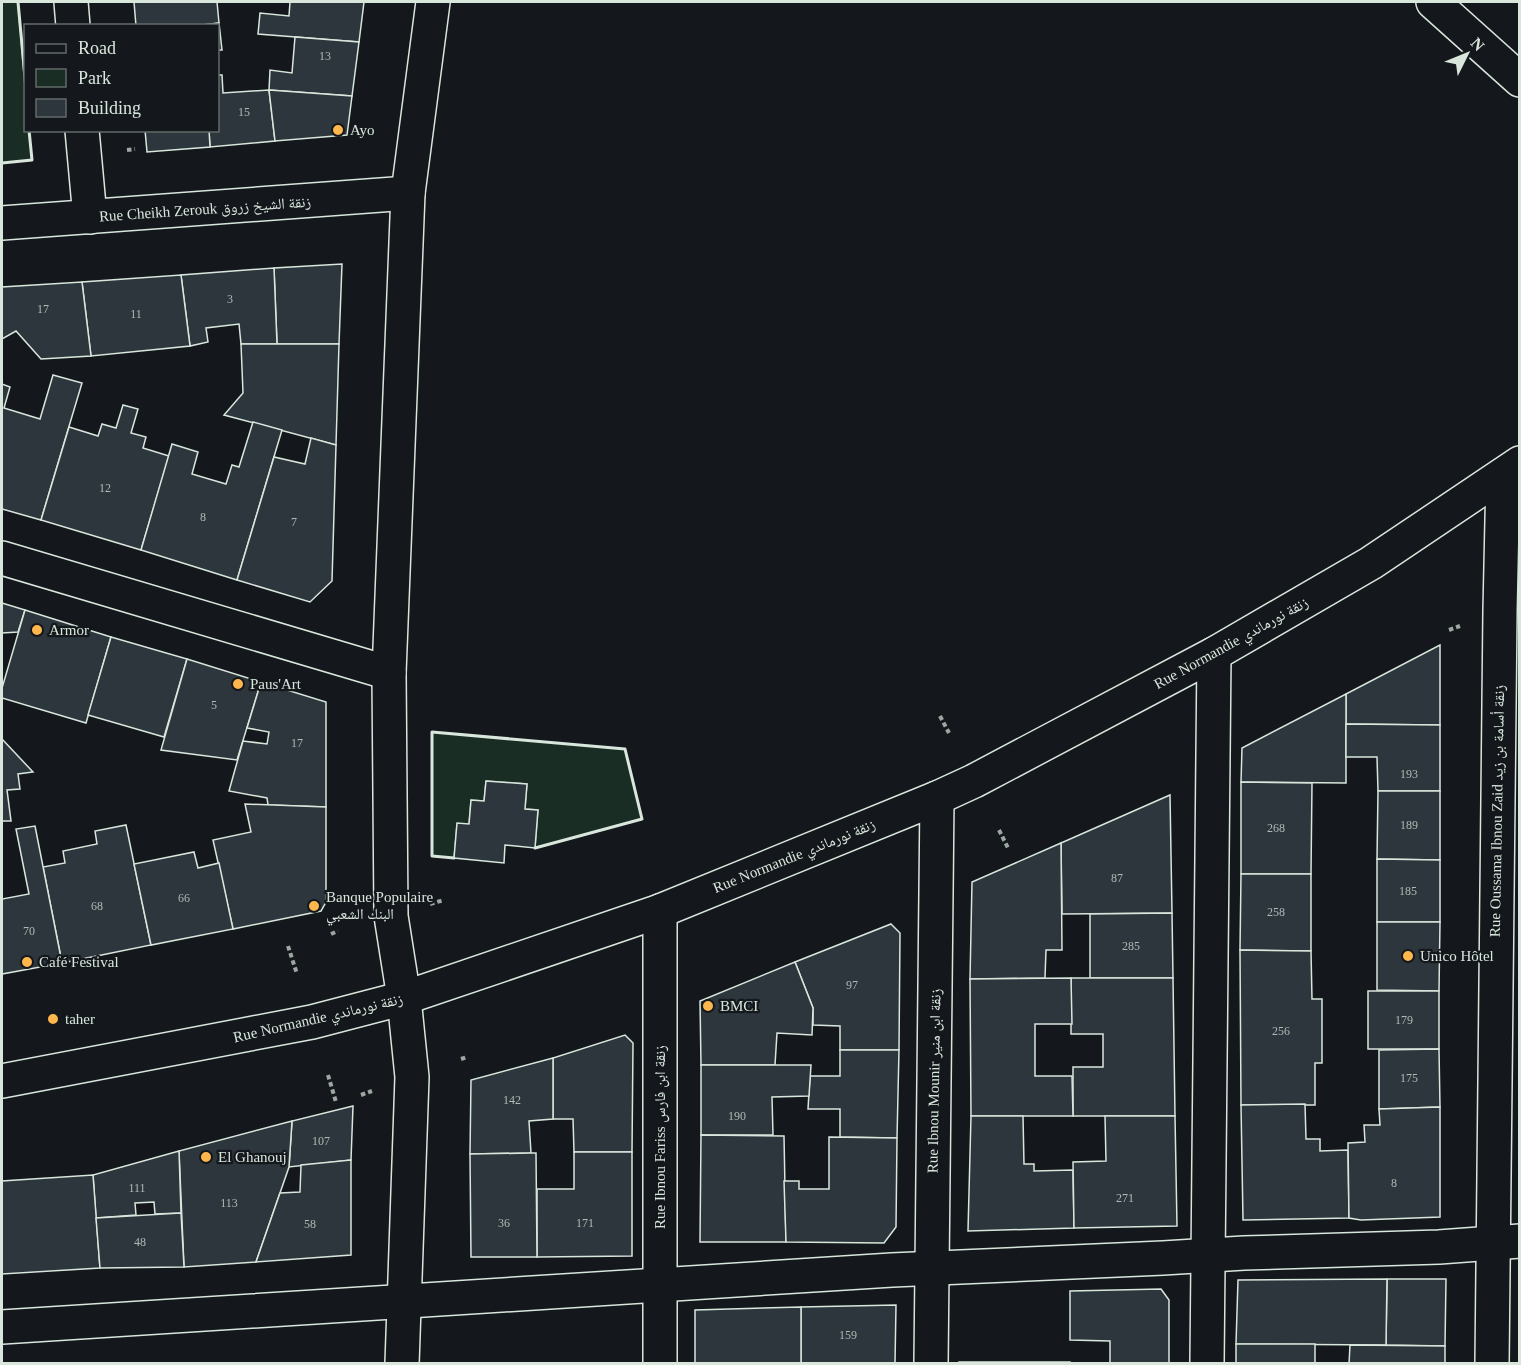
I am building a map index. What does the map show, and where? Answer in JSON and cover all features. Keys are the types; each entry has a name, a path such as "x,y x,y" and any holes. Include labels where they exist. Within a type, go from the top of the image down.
{"street":[{"path":"71,2 73,24"},
{"path":"402,1364 412,1077 404,998 391,916 389,673 408,193 434,2"},
{"path":"1433,2 1520,80"},
{"path":"82,132 90,217"},
{"name":"Rue Cheikh Zerouk زنقة الشيخ زروق","path":"2,224 408,193"},
{"name":"Rue Normandie زنقة نورماندي","path":"2,1082 312,1022 404,998 660,910 937,798 1214,654 1371,563 1511,469"},
{"name":"Rue Oussama Ibnou Zaid زنقة أسامة بن زيد","path":"1492,1364 1506,1242 1500,610 1511,469"},
{"path":"2,558 389,673"},
{"path":"1207,1364 1214,654"},
{"name":"Rue Ibnou Mounir زنقة ابن منير","path":"931,1364 937,798"},
{"name":"Rue Ibnou Fariss زنقة ابن فارس","path":"660,910 660,1364"},
{"path":"2,1327 932,1268 1506,1242"}],"path":[{"path":"127,150 135,149"},
{"path":"1449,630 1460,626"},
{"path":"940,716 949,733"},
{"path":"999,830 1008,848"},
{"path":"429,905 444,900"},
{"path":"331,933 338,931"},
{"path":"288,946 297,974"},
{"path":"461,1059 467,1057"},
{"path":"328,1076 336,1102"},
{"path":"361,1095 372,1092"}],"green space":[{"path":"2,2 18,2 24,76 24,132 29,132 32,160 2,163"},
{"path":"432,732 625,749 642,819 535,848 538,810 525,809 527,784 486,781 484,801 471,800 469,824 457,824 454,858 432,856"}],"building":[{"path":"134,2 217,2 219,23 136,24"},
{"path":"290,2 364,2 359,42 258,34 260,13 289,16"},
{"path":"219,23 222,50 219,50 219,24 211,24"},
{"path":"295,37 359,42 352,96 269,90 270,70 292,73"},
{"path":"219,75 222,75 223,93 269,90 275,141 210,147 209,132 219,132"},
{"path":"269,90 352,96 347,135 275,141"},
{"path":"145,132 209,132 210,147 147,152"},
{"path":"342,264 339,344 277,344 274,268"},
{"path":"274,268 277,344 241,344 239,324 206,328 208,342 190,346 181,275"},
{"path":"181,275 190,346 91,356 82,282"},
{"path":"82,282 91,356 41,359 16,331 2,339 2,287"},
{"path":"241,344 339,344 336,445 224,415 243,393"},
{"path":"53,375 82,383 41,520 2,509 2,384 10,387 4,408 40,419"},
{"path":"123,405 138,409 131,433 146,437 143,448 169,456 141,550 41,520 69,427 98,436 102,424 116,428"},
{"path":"253,422 282,430 237,580 141,550 172,444 198,452 192,474 226,484 232,465 239,467"},
{"path":"311,438 336,445 332,581 310,602 237,580 274,457 305,464"},
{"path":"2,603 25,610 18,632 2,633"},
{"path":"25,610 111,637 86,723 2,698 2,688"},
{"path":"111,637 187,659 164,737 88,715"},
{"path":"1440,645 1440,725 1346,724 1346,694"},
{"path":"187,659 261,682 237,760 161,750"},
{"path":"261,682 326,702 326,807 268,805 267,798 229,791 243,741 267,744 269,732 247,728"},
{"path":"1346,694 1346,783 1241,782 1242,748"},
{"path":"1346,724 1440,725 1440,791 1378,791 1377,757 1346,757"},
{"path":"2,739 33,772 18,774 20,789 7,790 11,821 2,821"},
{"path":"486,781 527,784 525,809 538,810 535,848 505,845 504,863 454,858 457,823 469,824 471,800 484,801"},
{"path":"1241,782 1312,783 1311,874 1241,874"},
{"path":"1378,791 1440,791 1440,860 1377,859"},
{"path":"1170,795 1172,913 1062,914 1061,843"},
{"path":"245,804 326,807 326,902 321,911 233,929 213,840 251,832"},
{"path":"126,825 151,945 62,963 43,867 65,863 63,851 97,844 95,831"},
{"path":"35,826 62,963 2,974 2,899 29,894 16,829"},
{"path":"1061,843 1062,950 1046,950 1045,978 970,979 972,882"},
{"path":"194,852 198,868 219,863 233,929 151,945 134,864"},
{"path":"1377,859 1440,860 1440,922 1377,922"},
{"path":"1241,874 1311,874 1311,951 1240,950"},
{"path":"1172,913 1173,978 1090,978 1090,914"},
{"path":"1377,922 1440,922 1439,991 1377,990"},
{"path":"891,924 900,933 899,1050 840,1050 840,1026 813,1025 813,1008 795,962"},
{"path":"1240,950 1311,951 1312,999 1322,999 1322,1063 1315,1063 1315,1105 1241,1105"},
{"path":"795,962 813,1008 812,1035 777,1033 775,1065 701,1065 700,1001"},
{"path":"1071,978 1173,978 1175,1116 1073,1116 1073,1067 1103,1067 1103,1034 1071,1034"},
{"path":"1071,978 1072,1024 1035,1024 1035,1076 1072,1076 1073,1116 971,1116 970,979"},
{"path":"1368,991 1439,991 1439,1049 1368,1049"},
{"path":"625,1035 633,1043 632,1152 574,1152 573,1119 553,1119 553,1058"},
{"path":"1439,1049 1440,1107 1379,1109 1379,1050"},
{"path":"840,1050 899,1050 897,1138 840,1137 840,1109 808,1109 810,1076 840,1076"},
{"path":"553,1058 553,1119 529,1121 531,1153 470,1154 471,1080"},
{"path":"701,1065 811,1065 809,1096 772,1097 773,1135 701,1135"},
{"path":"1305,1104 1306,1139 1320,1139 1320,1151 1348,1150 1349,1218 1243,1220 1241,1105"},
{"path":"353,1106 351,1160 289,1167 292,1121"},
{"path":"1440,1107 1440,1217 1361,1220 1349,1218 1348,1143 1365,1142 1364,1125 1380,1125 1379,1109"},
{"path":"971,1116 1023,1116 1024,1164 1034,1164 1034,1171 1073,1170 1074,1228 968,1231"},
{"path":"1105,1116 1175,1116 1177,1226 1074,1228 1073,1162 1106,1161"},
{"path":"292,1121 289,1167 256,1262 184,1267 179,1151"},
{"path":"701,1135 784,1136 786,1242 700,1242"},
{"path":"829,1137 897,1138 896,1227 884,1243 786,1242 784,1181 799,1181 799,1189 829,1189"},
{"path":"179,1151 181,1213 155,1214 154,1202 135,1203 136,1215 96,1218 93,1175"},
{"path":"574,1152 632,1152 632,1256 537,1257 537,1189 574,1189"},
{"path":"536,1153 537,1257 471,1257 470,1154"},
{"path":"351,1160 351,1255 256,1262 280,1193 300,1192 301,1165"},
{"path":"93,1175 100,1268 2,1274 2,1181"},
{"path":"181,1213 184,1267 100,1268 96,1218"},
{"path":"1387,1279 1446,1279 1445,1346 1386,1345"},
{"path":"1387,1279 1386,1345 1236,1344 1238,1280"},
{"path":"1161,1289 1169,1300 1169,1364 1110,1364 1110,1341 1070,1340 1070,1291"},
{"path":"896,1305 895,1364 801,1364 801,1307"},
{"path":"801,1307 801,1364 695,1364 695,1310"},
{"path":"1236,1344 1315,1344 1315,1364 1236,1364"},
{"path":"1350,1345 1445,1346 1445,1364 1349,1364"},
{"path":"959,1362 1070,1362 1070,1364 959,1364"}],"wall":[{"path":"18,2 24,66"},
{"path":"2,163 32,160 29,132"},
{"path":"454,858 432,856 432,732 625,749 642,819 535,848"}],"place":[{"name":"Ayo","path":"338,130"},
{"name":"Armor","path":"37,630"},
{"name":"Paus'Art","path":"238,684"},
{"name":"Banque Populaire البنك الشعبي","path":"314,906"},
{"name":"Unico Hôtel","path":"1408,956"},
{"name":"Café Festival","path":"27,962"},
{"name":"BMCI","path":"708,1006"},
{"name":"taher","path":"53,1019"},
{"name":"El Ghanouj","path":"206,1157"}]}
